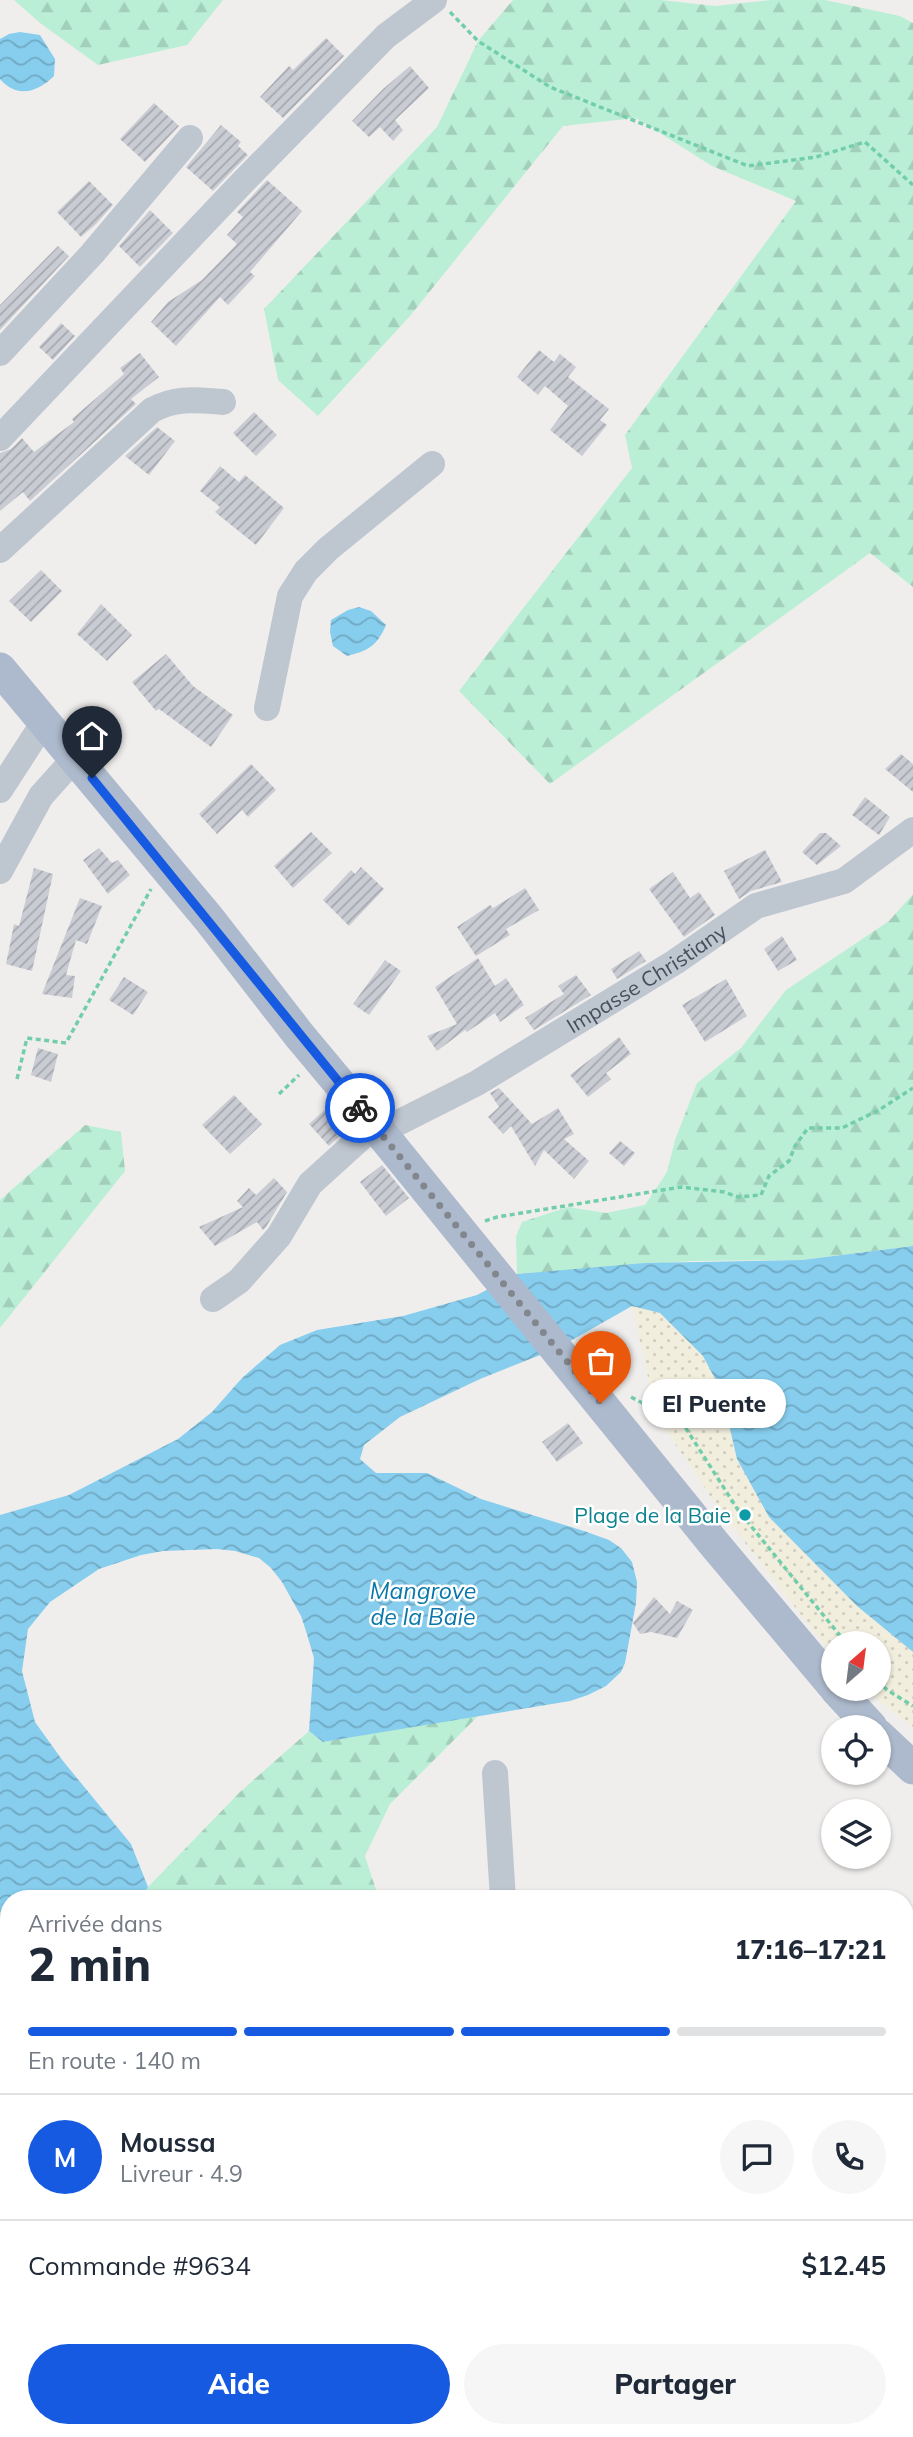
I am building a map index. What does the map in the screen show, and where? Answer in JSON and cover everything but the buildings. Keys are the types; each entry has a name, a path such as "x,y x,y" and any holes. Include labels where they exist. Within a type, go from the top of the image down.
{"main road":[{"path":"0,669 209,919 299,1035 378,1128 716,1546 821,1670"},
{"path":"848,1701 860,1715"},
{"path":"891,1747 913,1768"}],"street":[{"path":"0,438 386,36 441,4"},
{"path":"0,353 92,254 190,138"},
{"path":"0,550 152,410 168,402 182,400 223,402"},
{"path":"267,708 290,597 306,571 328,549 432,464"},
{"path":"0,790 44,722"},
{"path":"0,871 41,796 75,758"},
{"name":"Impasse Christiany","path":"213,1299 239,1282 279,1236 310,1184 378,1128 477,1083 675,962 756,906 844,881 913,830"},
{"path":"495,1773 502,1890"}],"path":[{"path":"441,4 478,41 550,87 722,157 748,166 816,157 865,142 913,185"},
{"path":"17,1079 27,1038 66,1043 154,884"},
{"path":"279,1094 306,1069"},
{"path":"460,1231 497,1217 681,1187 724,1192 738,1197 761,1195 769,1176 789,1161 795,1146 808,1128 842,1128 879,1110 913,1088"},
{"path":"626,1394 650,1407 673,1408 737,1510 836,1631"},
{"path":"891,1692 913,1706"}],"green space":[{"path":"14,0 223,0 187,45 98,65 40,23"},
{"path":"513,0 661,0 715,6 771,0 825,0 900,16 913,23 913,587 870,553 550,784 459,691 632,468 625,435 796,201 712,166 636,118 563,126 410,316 318,416 278,380 264,309 437,127 478,41"},
{"path":"913,894 913,1246 802,1260 692,1261 517,1274 516,1236 522,1222 568,1207 606,1213 645,1205 667,1172 675,1140 697,1083 741,1048 786,990 889,921"},
{"path":"85,1125 121,1132 125,1171 0,1328 0,1200"},
{"path":"479,1715 390,1804 365,1856 376,1890 146,1890 240,1792 309,1731 323,1742"}],"sand":[{"name":"Plage de la Baie","path":"632,1306 660,1313 703,1355 721,1390 737,1459 857,1606 887,1631 821,1631 821,1641 721,1512 657,1417"},
{"name":"Plage de la Baie","path":"891,1634 913,1652 913,1728 879,1701 891,1701"}],"water":[{"path":"20,32 40,35 55,59 54,76 41,86 27,91 13,89 0,79 0,39"},
{"path":"359,607 371,611 386,625 371,646 347,656 333,646 331,620"},
{"name":"Mangrove de la Baie","path":"913,1246 913,1652 891,1634 891,1631 887,1631 857,1606 769,1517 737,1459 721,1390 703,1356 660,1313 632,1306 558,1348 480,1379 400,1417 364,1445 360,1459 376,1473 427,1473 481,1499 584,1531 609,1540 621,1548 632,1562 637,1582 636,1603 625,1663 621,1672 606,1686 570,1701 323,1742 309,1731 314,1658 301,1616 282,1582 259,1558 217,1549 163,1551 141,1555 99,1569 50,1602 28,1629 22,1671 35,1722 63,1761 131,1844 148,1887 146,1890 0,1890 0,1515 69,1495 178,1439 212,1412 242,1378 280,1345 317,1330 403,1316 477,1295 517,1274 645,1263 802,1260"}],"way so far":[{"path":"360,1108 601,1403"}],"place":[{"name":"El Puente","path":"601,1403"},
{"name":"Plage de la Baie","path":"745,1515"}],"route":[{"path":"92,778 360,1108"}]}
